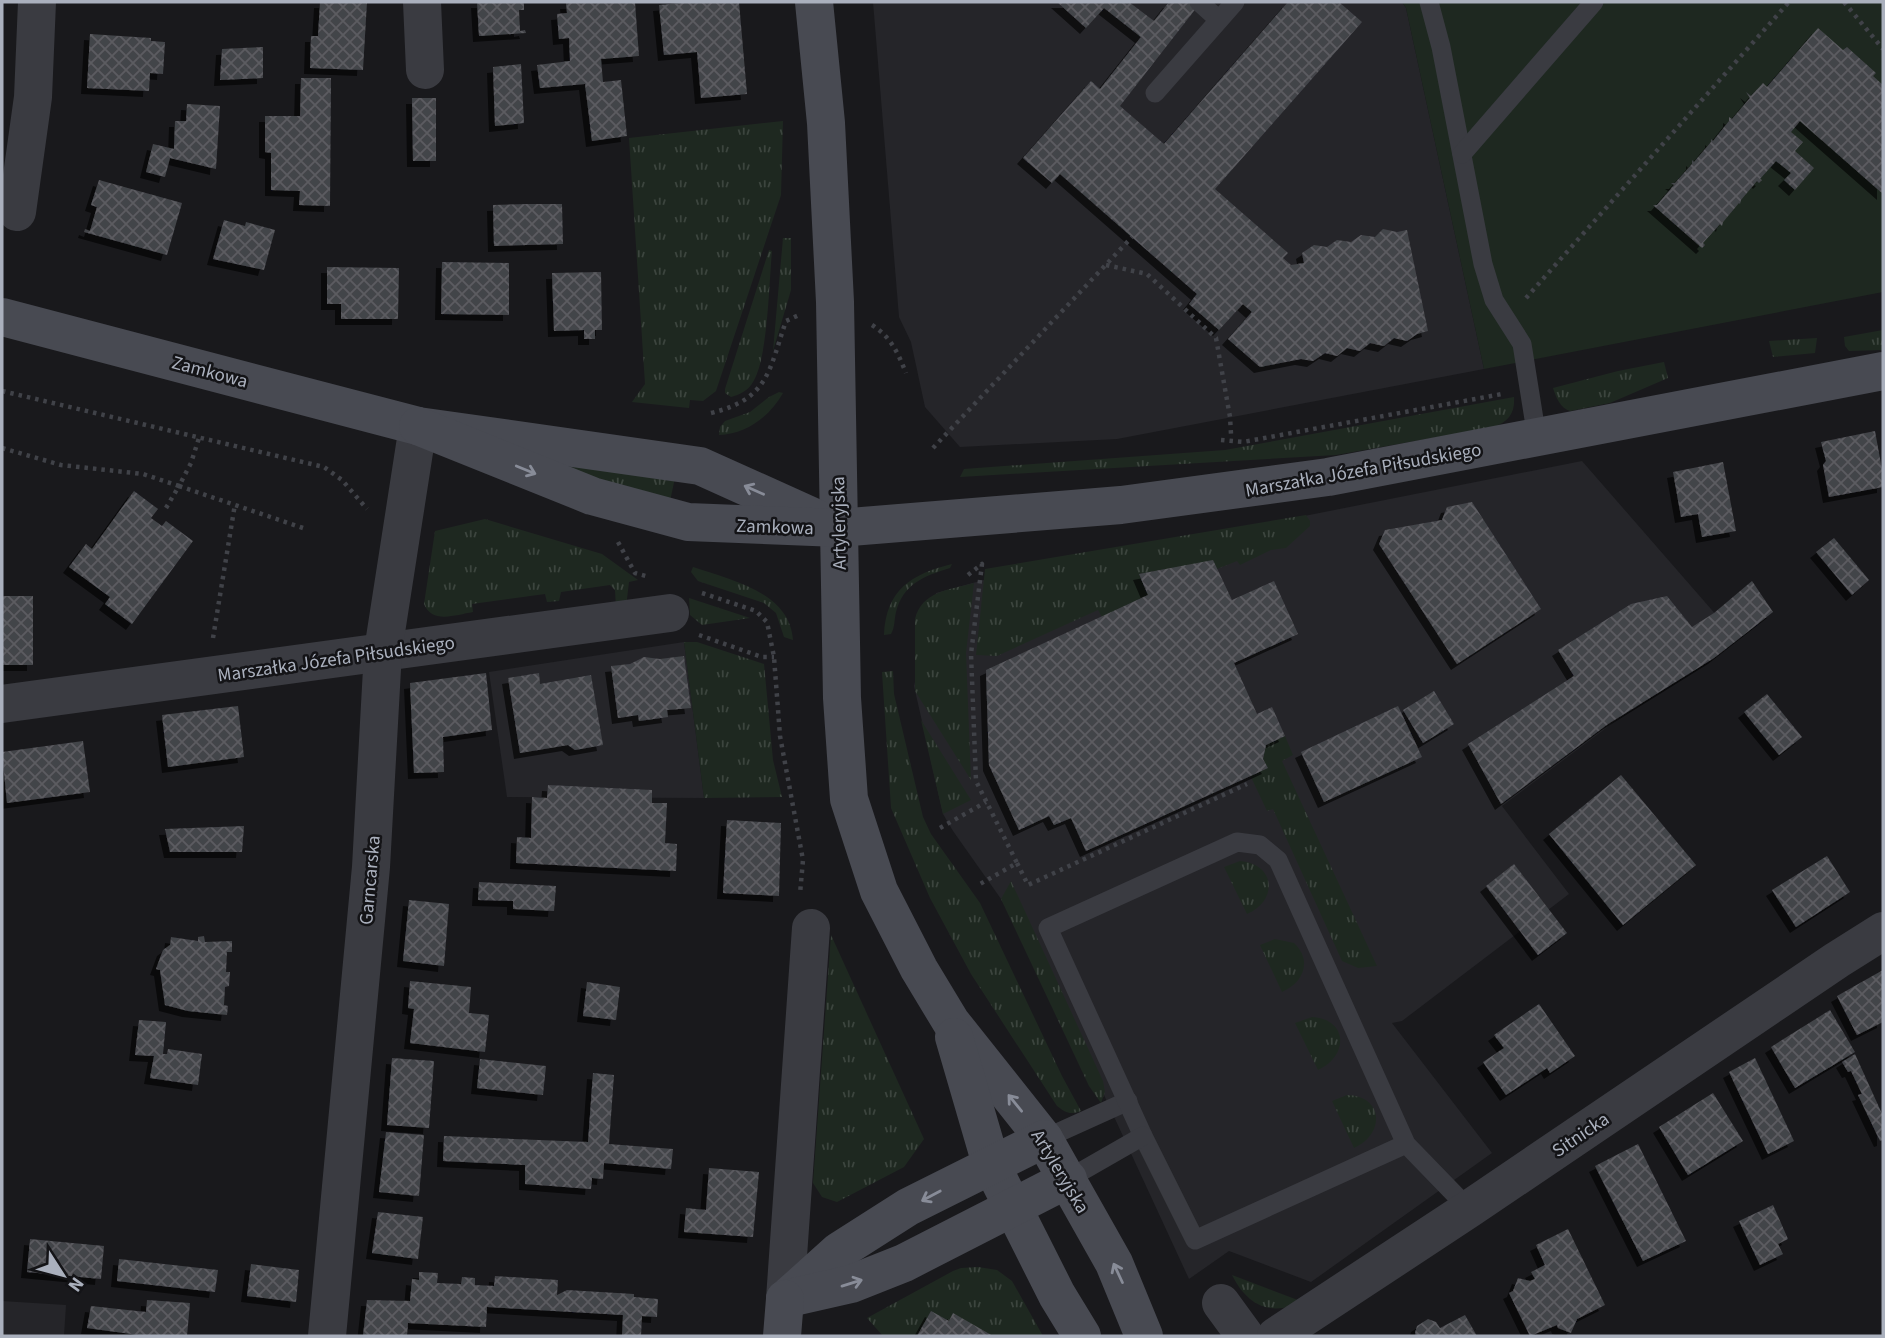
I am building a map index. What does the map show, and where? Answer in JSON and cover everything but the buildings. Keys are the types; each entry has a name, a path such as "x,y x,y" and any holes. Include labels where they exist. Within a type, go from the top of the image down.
{"main road":[{"name":"Artyleryjska","path":"814,2 826,123 835,302 842,698 849,799 879,891 919,969 951,1022 1044,1139 1114,1263 1144,1336"},
{"name":"Zamkowa","path":"2,317 418,426 700,466 838,528"},
{"name":"Marszałka Józefa Piłsudskiego","path":"838,528 1121,505 1255,488 1537,439 1883,371"},
{"name":"Zamkowa","path":"418,426 592,496 688,522 838,528"},
{"name":"Artyleryjska","path":"951,1022 991,1164 1057,1294 1082,1336"},
{"path":"782,1336 785,1299 839,1251 908,1207 1044,1139"},
{"path":"785,1299 851,1284 904,1263 1068,1179"}],"street":[{"path":"17,212 33,97 37,2"},
{"path":"422,2 425,71"},
{"name":"Garncarska","path":"327,1336 371,867 383,651 418,426"},
{"name":"Marszałka Józefa Piłsudskiego","path":"2,704 383,651 683,602"},
{"path":"785,1299 811,928"},
{"name":"Sitnicka","path":"1276,1336 1883,931"},
{"path":"1222,1303 1245,1336"}],"lane":[{"path":"1199,2 1219,20"},
{"path":"1155,93 1235,2"},
{"path":"1429,2 1441,47 1483,264 1494,300 1522,344 1537,439"},
{"path":"1462,154 1594,2"},
{"path":"1406,1144 1195,1240 1143,1136 1048,928 1237,842 1260,845 1278,860 1406,1144 1469,1209"},
{"path":"1044,1139 1128,1101"},
{"path":"1068,1179 1143,1136"}],"path":[{"path":"1507,320 1789,2"},
{"path":"1844,2 1883,48"},
{"path":"933,448 1132,237"},
{"path":"1105,265 1147,274 1216,338 1231,434"},
{"path":"711,413 728,409 755,394 767,377 786,321 835,302"},
{"path":"2,391 324,467 342,480 370,513"},
{"path":"1221,440 1243,442 1514,392"},
{"path":"166,508 191,463 199,438"},
{"path":"2,448 61,465 144,474 303,527"},
{"path":"213,640 235,505"},
{"path":"968,575 982,564 971,653 976,781 1028,885 1247,784"},
{"path":"635,573 647,577"},
{"path":"683,602 756,611 767,622 774,657 780,736 803,860 800,898 811,928"},
{"path":"762,657 774,657"},
{"path":"940,828 986,802"},
{"path":"980,884 1017,863"}],"shaded area":[{"path":"873,2 1402,2 1406,8 1484,369 1117,439 960,447 925,407 911,342 899,317"},
{"path":"1582,461 1738,640 1614,722 1502,806 1569,894 1402,1021 1392,1023 1492,1153 1311,1282 1229,1251 1189,1279 1104,1095 1001,899 943,814 914,686 936,593 991,578"},
{"path":"684,642 704,798 507,797 489,672"},
{"path":"2,1301 66,1305 64,1336 2,1336"}],"green space":[{"path":"1402,2 1883,2 1883,292 1484,369 1406,8"},
{"path":"783,121 781,195 716,391 703,401 690,400 689,408 632,402 645,384 629,138"},
{"path":"783,238 791,238 791,290 773,351"},
{"path":"769,250 772,251 762,356 751,385 744,392 731,397 725,393 725,389"},
{"path":"1883,330 1883,350 1849,351 1845,346 1844,337"},
{"path":"1817,338 1815,353 1773,357 1769,341"},
{"path":"1664,362 1668,378 1610,403 1570,411 1561,405 1553,388 1618,371"},
{"path":"779,392 783,393 778,401 757,422 739,431 719,435 720,427 725,421 750,412"},
{"path":"1514,397 1510,416 1494,427 1336,455 960,477 964,469 1225,450"},
{"path":"523,457 676,473 670,501"},
{"path":"1306,515 1310,526 1286,548 1271,550 1240,565 1237,561 1217,569 1213,561 1139,574 1148,595 1102,617 1098,610 997,656 976,655 985,569"},
{"path":"485,519 602,554 638,580 629,582 626,607 616,608 615,590 610,585 561,592 559,601 547,602 545,594 472,604 473,612 459,615 445,617 432,614 424,604 435,531"},
{"path":"952,564 950,568 923,578 909,588 899,602 891,634 884,635 890,606 904,586 925,573"},
{"path":"693,567 741,583 770,599 781,610 789,624 793,640 784,637 776,613 764,603 698,581 691,572"},
{"path":"974,583 966,653 971,780 915,691 915,619 930,597"},
{"path":"689,598 750,618 702,625 690,615"},
{"path":"684,642 697,642 764,664 773,760 782,797 704,798"},
{"path":"893,671 894,694 923,817 931,834 980,903 1081,1111 1068,1113 1057,1106 971,974 930,898 891,808 882,672"},
{"path":"921,720 971,800 943,814"},
{"path":"1285,736 1293,755 1282,761 1377,966 1358,968 1342,961 1273,809 1267,811 1250,775 1267,768 1263,759 1266,745"},
{"path":"1240,861 1261,869 1269,884 1264,901 1247,914 1224,867"},
{"path":"1011,881 1103,1081 1105,1092 1101,1103 1089,1086 1001,899"},
{"path":"831,935 924,1139 904,1167 837,1202 822,1197 813,1183"},
{"path":"1275,939 1294,943 1300,950 1304,964 1300,977 1282,992 1260,945"},
{"path":"1312,1017 1332,1024 1340,1039 1335,1056 1318,1070 1295,1023"},
{"path":"1347,1095 1368,1102 1376,1117 1371,1134 1354,1148 1332,1101"},
{"path":"978,1267 997,1270 1012,1281 1043,1336 990,1336 953,1314 949,1321 931,1312 917,1336 883,1336 867,1318 953,1271"},
{"path":"1232,1275 1303,1302 1281,1308 1262,1306 1245,1295"}]}
